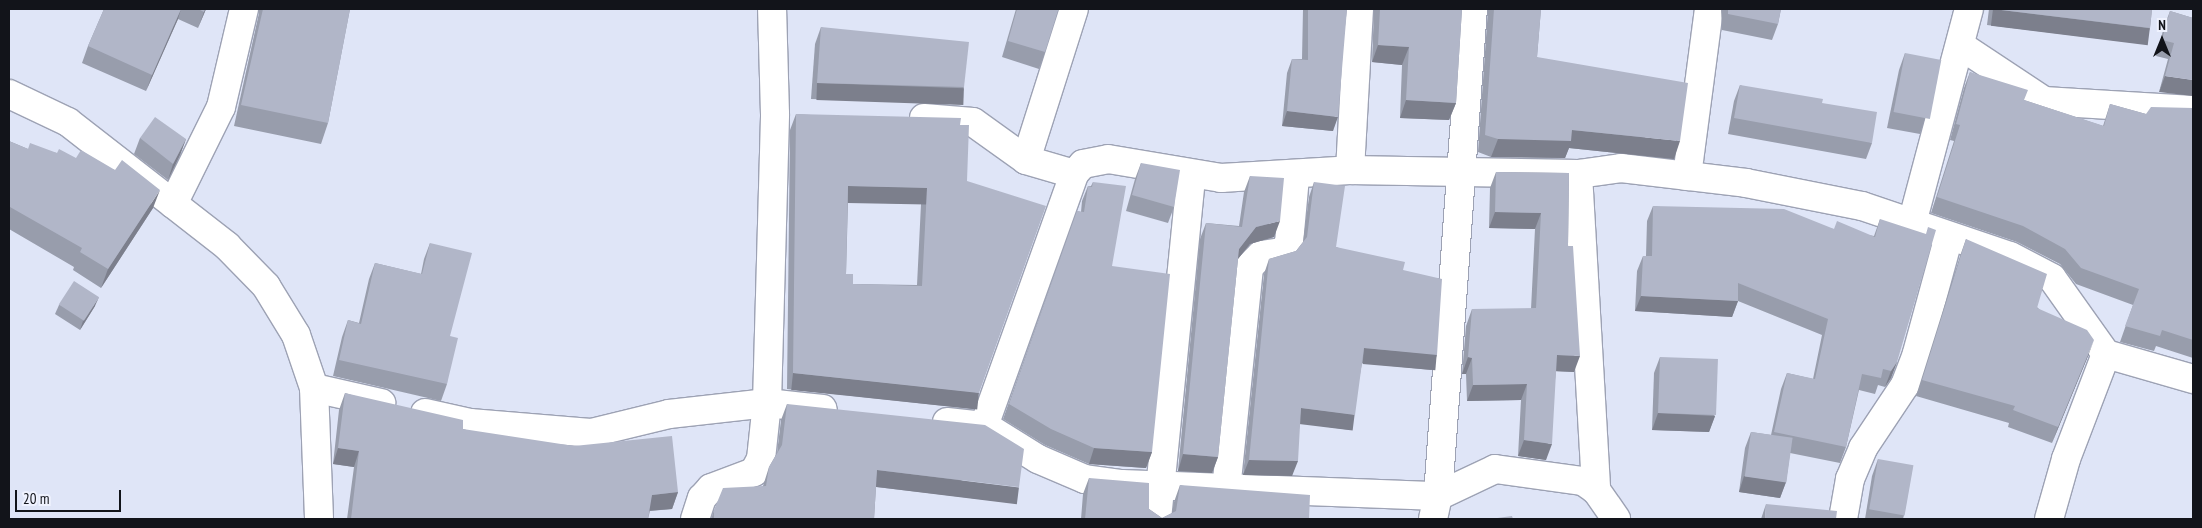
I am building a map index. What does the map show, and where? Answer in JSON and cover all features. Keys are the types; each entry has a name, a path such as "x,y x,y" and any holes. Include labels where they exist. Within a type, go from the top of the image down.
{"street":[{"path":"173,204 220,107 244,9"},
{"path":"695,519 702,498 711,488 754,472 761,458 767,403 775,114 772,9"},
{"path":"1026,160 1074,9"},
{"path":"1350,170 1360,9"},
{"path":"1436,507 1473,9"},
{"path":"1687,176 1709,9"},
{"path":"1912,223 1961,46 1969,9"},
{"path":"1961,46 2044,101 2193,110"},
{"path":"9,94 68,122 227,246 266,286 296,335 314,388 319,519"},
{"path":"775,114 804,115"},
{"path":"892,117 973,122 1026,160 1074,174"},
{"path":"984,426 1074,174 1083,164 1108,159 1191,176 1295,177 1350,170 1462,170 1578,174 1621,168 1687,176 1862,206 2010,256 2052,278 2106,354 2193,379"},
{"path":"1578,174 1596,490"},
{"path":"1158,519 1191,176"},
{"path":"1226,490 1249,267 1261,255 1283,252 1289,243 1295,177"},
{"path":"1843,519 1850,478 1863,448 1901,392 1917,353 1949,236"},
{"path":"2049,519 2066,459 2106,354"},
{"path":"314,388 470,423 591,433 669,414 767,403 845,412"},
{"path":"920,419 984,426 1038,459 1085,478 1436,507 1495,469 1583,481 1596,490 1616,519"}],"building":[{"path":"104,9 181,9 152,75 88,46"},
{"path":"263,9 350,9 328,123 241,105"},
{"path":"1017,9 1058,10 1045,52 1008,41"},
{"path":"1308,9 1347,9 1338,117 1287,111 1292,59 1308,60"},
{"path":"1380,9 1462,9 1456,103 1406,100 1409,47 1378,45"},
{"path":"1494,9 1541,9 1537,57 1688,83 1680,141 1572,130 1571,141 1498,139 1485,135"},
{"path":"1728,9 1781,9 1778,24 1728,14"},
{"path":"1993,9 2152,9 2150,28"},
{"path":"2170,11 2193,18 2193,80 2165,76 2174,43 2162,40"},
{"path":"821,27 969,42 964,87 817,83"},
{"path":"1905,53 1941,60 1930,119 1894,112"},
{"path":"1970,72 2028,90 2024,100 2104,126 2110,104 2146,114 2151,107 2193,108 2193,340 2162,330 2160,336 2125,326 2139,289 2081,268 2065,249 2023,226 1937,197 1960,125 1956,124"},
{"path":"1740,85 1823,99 1822,103 1877,112 1872,143 1734,118"},
{"path":"796,114 961,118 960,125 969,125 967,181 1046,206 979,393 793,373","holes":["848,186 927,188 922,286 853,284 853,274 846,274"]},
{"path":"155,117 186,139 173,164 140,138"},
{"path":"9,141 28,149 30,143 57,153 59,149 76,158 81,150 115,170 122,160 160,190 108,269 80,252 82,248 10,207 9,211"},
{"path":"1141,163 1180,170 1174,207 1132,195"},
{"path":"1496,172 1569,173 1568,246 1573,246 1580,356 1557,355 1552,444 1524,440 1527,384 1473,385 1472,358 1468,357 1472,309 1536,308 1541,213 1495,212"},
{"path":"1250,176 1284,178 1280,221 1256,227 1239,249 1218,457 1183,454 1206,223 1242,227"},
{"path":"1093,182 1126,186 1112,266 1170,274 1152,452 1094,448 1051,429 1009,404 1077,211 1084,212 1088,186 1092,187"},
{"path":"1314,182 1345,186 1336,247 1405,262 1403,270 1442,279 1437,355 1364,348 1355,415 1301,408 1298,461 1249,460 1269,259 1296,251 1307,237"},
{"path":"1653,206 1784,209 1834,229 1837,221 1875,237 1880,219 1926,234 1928,227 1936,230 1897,362 1891,371 1883,369 1881,378 1862,374 1846,447 1774,432 1787,373 1815,379 1828,319 1738,283 1738,301 1641,296 1643,256 1652,256"},
{"path":"1966,239 2047,274 2037,308 2087,330 2094,340 2058,427 2013,410 2015,406 1922,380"},
{"path":"430,243 472,253 450,336 458,338 447,384 339,360 348,320 361,324 375,263 422,274"},
{"path":"74,281 99,297 84,321 59,304"},
{"path":"1660,357 1718,359 1716,415 1658,413"},
{"path":"345,393 463,420 463,429 574,446 672,436 678,492 652,495 648,519 351,519 359,451 338,448"},
{"path":"787,404 985,425 1024,449 1019,487 877,470 874,519 714,519 714,510 723,488 766,486 769,467 782,445"},
{"path":"1751,432 1793,438 1786,482 1745,477"},
{"path":"1878,459 1913,465 1905,515 1869,509"},
{"path":"1089,478 1149,483 1149,509 1162,518 1176,511 1180,485 1310,495 1309,519 1085,519"},
{"path":"1766,504 1837,511 1836,519 1765,519"},
{"path":"1512,516 1513,519 1490,519"}]}
